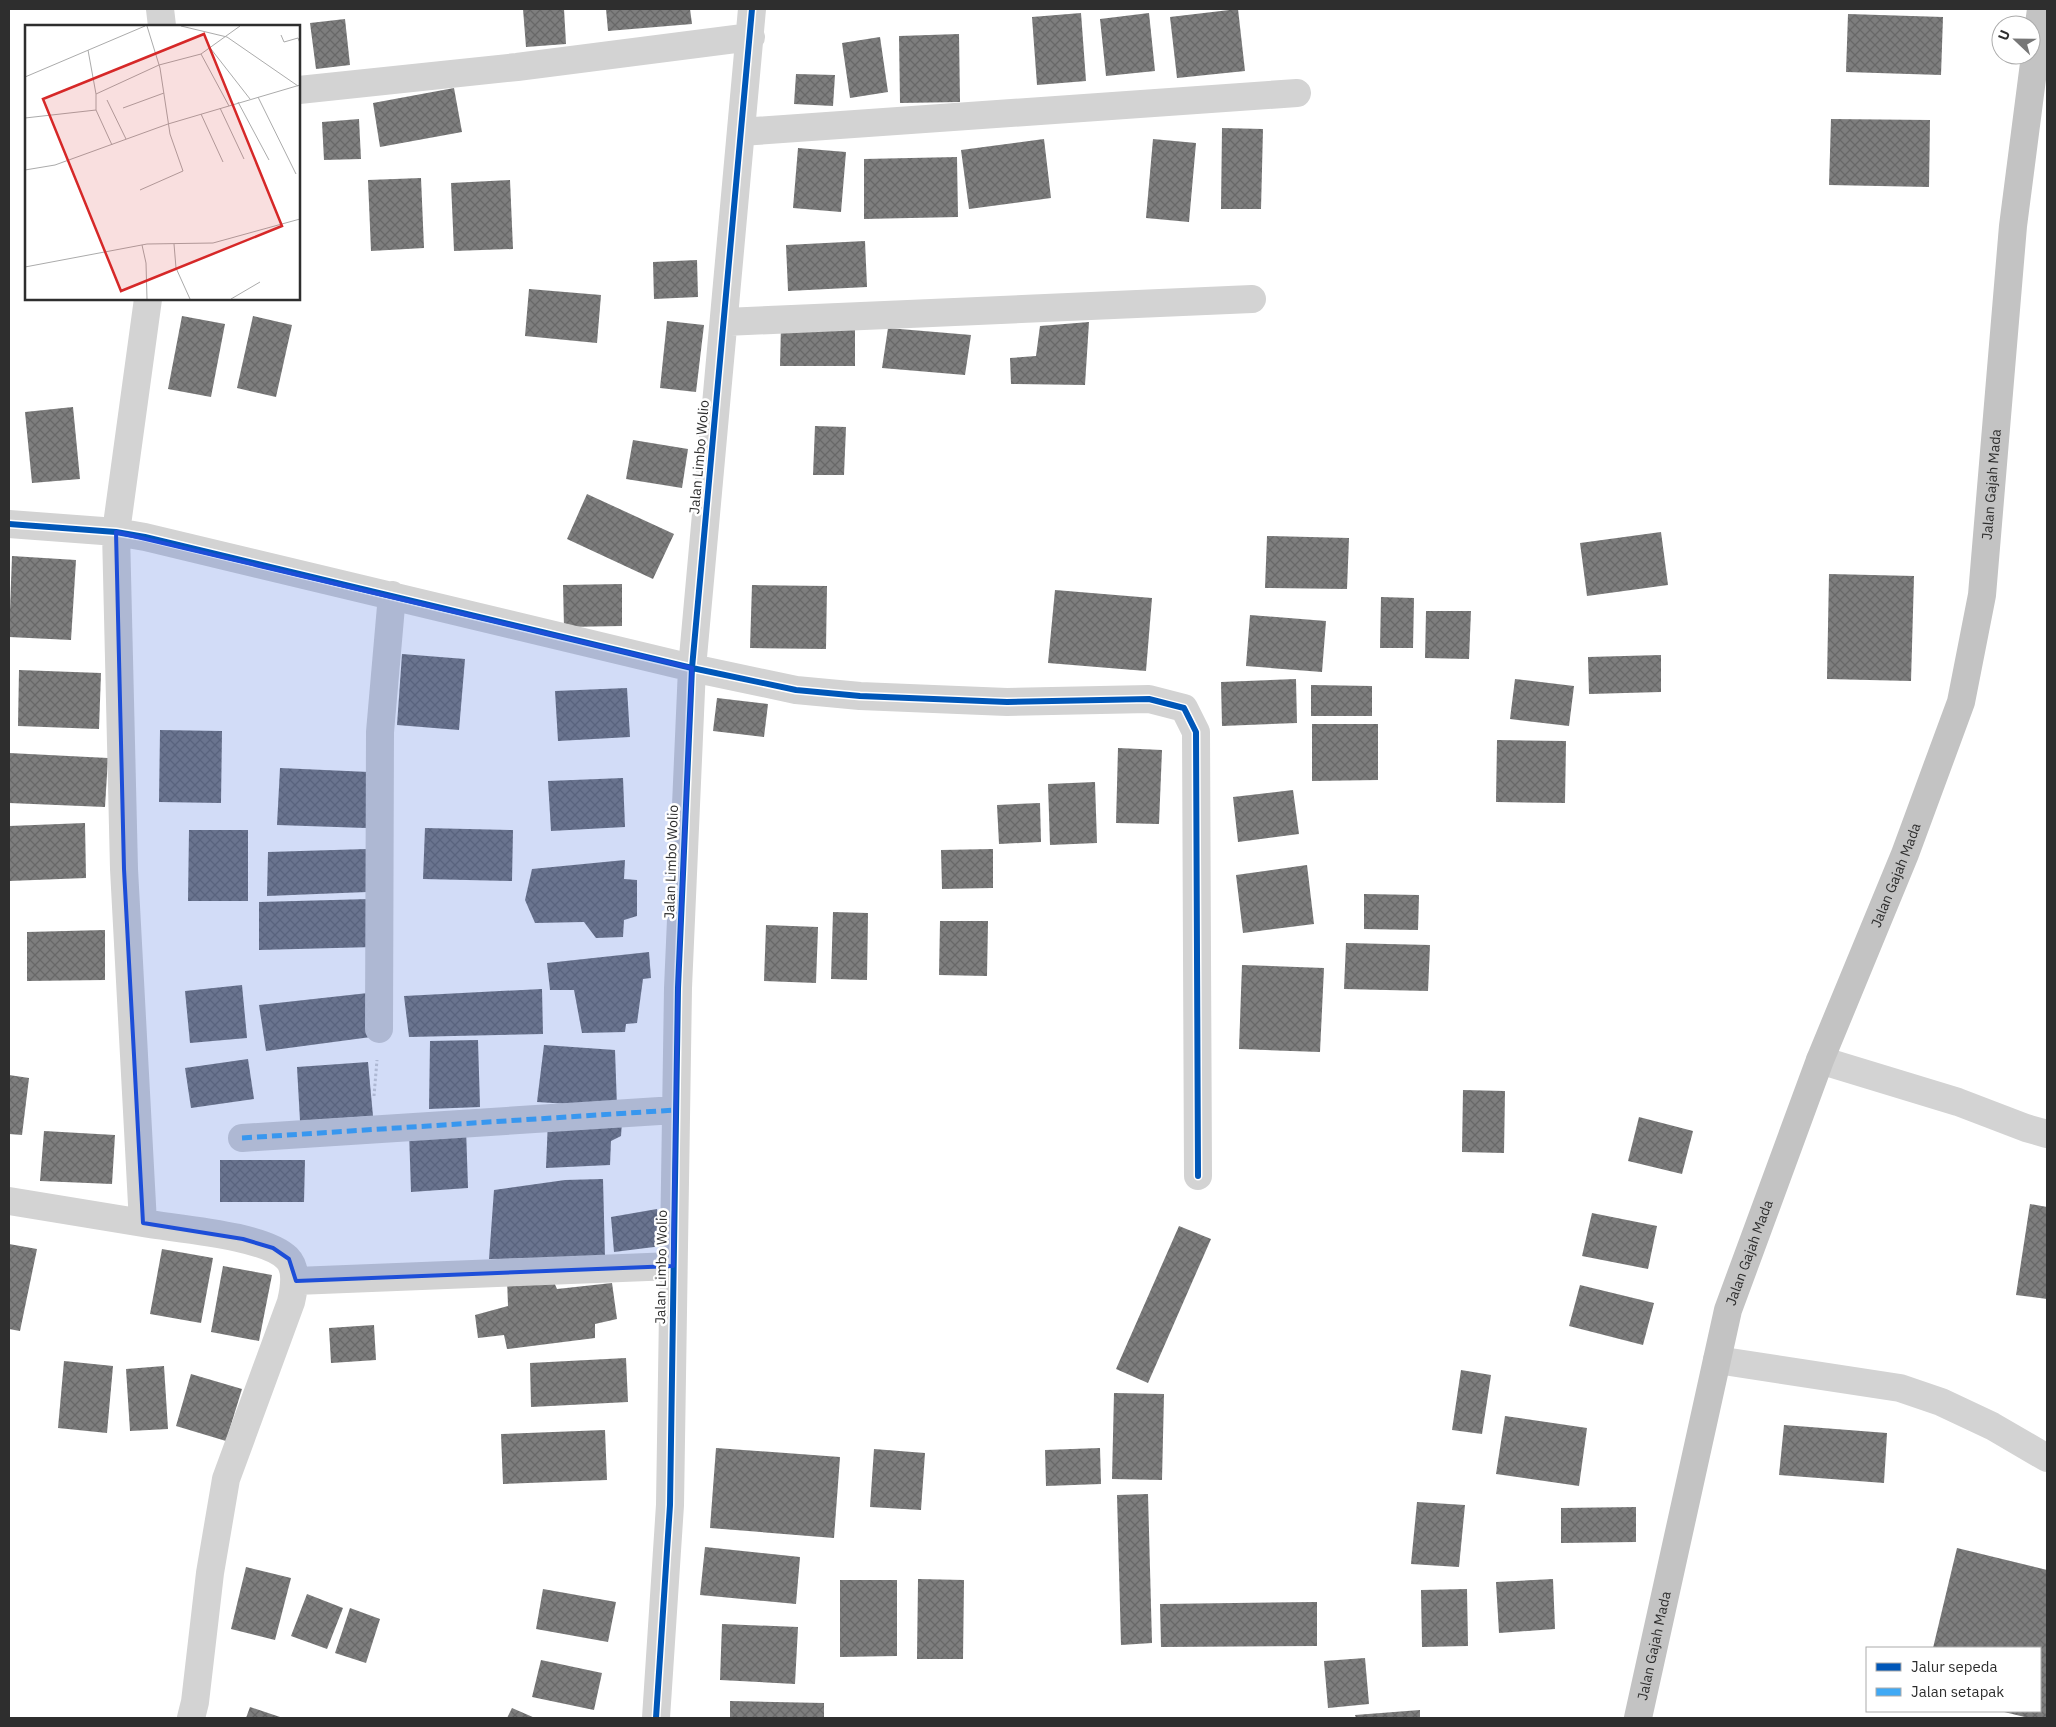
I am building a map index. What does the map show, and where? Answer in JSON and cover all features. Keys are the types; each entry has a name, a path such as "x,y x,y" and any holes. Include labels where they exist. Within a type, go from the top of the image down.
{"highway":[{"name":"Jalan Gajah Mada","path":"1638,1718 1728,1310 1820,1060 1905,854 1961,702 1982,595 2013,226 2041,9"}],"street":[{"path":"160,9 162,25"},
{"name":"Jalan Limbo Wolio","path":"656,1718 670,1505 678,988 692,668 751,37 752,9"},
{"path":"300,90 508,68 751,37"},
{"path":"741,132 1297,93"},
{"path":"143,1223 124,869 116,532 148,300"},
{"path":"725,322 1252,300"},
{"path":"9,524 116,532 392,595 692,668 796,690 860,696 1007,702 1149,699 1184,708 1196,732 1198,1176"},
{"path":"379,1029 380,732 392,595"},
{"path":"1820,1060 1958,1102 2047,1134"},
{"path":"242,1138 675,1110"},
{"path":"9,1202 243,1239 273,1248 289,1259 296,1280 291,1302 226,1479 210,1573 195,1702 191,1718"},
{"path":"296,1280 673,1266"},
{"path":"1717,1360 1900,1388 1941,1402 1992,1426 2047,1458"}],"path":[{"path":"372,1130 379,1029"}],"highlighted area":[{"path":"116,532 692,668 678,988 673,1266 296,1281 289,1259 273,1248 243,1239 143,1223 124,869"}],"building":[{"path":"523,9 564,9 566,44 526,47"},
{"path":"606,9 690,9 692,24 608,31"},
{"path":"1238,9 1245,71 1177,78 1170,17"},
{"path":"1081,13 1086,81 1037,85 1032,17"},
{"path":"1149,13 1155,71 1106,76 1100,19"},
{"path":"1848,14 1943,17 1941,75 1846,72"},
{"path":"345,19 350,65 316,69 310,23"},
{"path":"959,34 960,102 900,103 899,36"},
{"path":"880,37 888,92 850,98 842,43"},
{"path":"796,74 835,75 833,106 794,104"},
{"path":"454,88 462,132 380,147 373,103"},
{"path":"359,119 361,159 324,160 322,122"},
{"path":"1831,119 1930,120 1929,187 1829,185"},
{"path":"1222,128 1263,129 1261,209 1221,209"},
{"path":"1044,139 1051,198 969,209 961,150"},
{"path":"1153,139 1196,143 1189,222 1146,218"},
{"path":"798,148 846,152 841,212 793,208"},
{"path":"957,157 958,217 864,219 864,159"},
{"path":"421,178 424,248 371,251 368,180"},
{"path":"510,180 513,249 454,251 451,183"},
{"path":"865,241 867,287 788,291 786,245"},
{"path":"697,260 698,297 654,299 653,262"},
{"path":"529,289 601,295 597,343 525,336"},
{"path":"182,316 225,324 211,397 168,389"},
{"path":"253,316 292,325 276,397 237,388"},
{"path":"667,321 704,325 696,392 660,388"},
{"path":"1089,322 1085,385 1011,384 1010,358 1036,356 1040,326"},
{"path":"781,325 855,326 855,366 780,366"},
{"path":"888,328 971,335 965,375 882,368"},
{"path":"73,407 80,479 32,483 25,412"},
{"path":"815,426 846,427 844,475 813,475"},
{"path":"633,440 688,449 682,488 626,479"},
{"path":"587,494 674,534 653,579 567,539"},
{"path":"1661,532 1668,585 1587,596 1580,543"},
{"path":"1267,536 1349,538 1347,589 1265,588"},
{"path":"12,556 76,560 71,640 9,637"},
{"path":"1829,574 1914,576 1911,681 1827,679"},
{"path":"622,584 622,626 564,627 563,585"},
{"path":"752,585 827,586 826,649 750,648"},
{"path":"1055,590 1152,598 1146,671 1048,663"},
{"path":"1381,597 1414,598 1413,648 1380,648"},
{"path":"1426,611 1471,611 1469,659 1425,658"},
{"path":"1250,615 1326,621 1322,672 1246,666"},
{"path":"402,654 465,659 459,730 397,725"},
{"path":"1661,655 1661,692 1589,694 1588,657"},
{"path":"19,670 101,673 99,729 18,726"},
{"path":"1296,679 1297,723 1222,726 1221,682"},
{"path":"1515,679 1574,686 1569,726 1510,719"},
{"path":"1311,685 1372,686 1372,716 1311,716"},
{"path":"627,688 630,737 558,741 555,691"},
{"path":"717,698 768,704 764,737 713,731"},
{"path":"1312,724 1378,724 1378,780 1312,781"},
{"path":"160,730 222,731 221,803 159,802"},
{"path":"1497,740 1566,741 1565,803 1496,802"},
{"path":"1118,748 1162,750 1159,824 1116,823"},
{"path":"9,753 108,758 105,807 9,803"},
{"path":"280,768 369,772 366,828 277,825"},
{"path":"623,778 625,827 551,831 548,781"},
{"path":"1095,782 1097,843 1050,845 1048,784"},
{"path":"1293,790 1299,834 1238,842 1233,797"},
{"path":"1040,803 1041,842 999,844 997,805"},
{"path":"85,823 86,878 9,881 9,826"},
{"path":"425,828 513,830 512,881 423,879"},
{"path":"189,830 248,830 248,901 188,901"},
{"path":"367,849 367,892 267,896 268,852"},
{"path":"993,849 993,888 942,889 941,850"},
{"path":"625,860 624,879 637,880 637,916 624,920 623,937 596,938 584,922 535,923 525,900 532,869"},
{"path":"1307,865 1314,924 1243,933 1236,875"},
{"path":"1364,894 1419,895 1418,930 1364,929"},
{"path":"370,899 374,947 259,950 259,902"},
{"path":"833,912 868,913 867,980 831,979"},
{"path":"940,921 988,921 987,976 939,975"},
{"path":"766,925 818,927 816,983 764,981"},
{"path":"105,930 105,980 27,981 27,932"},
{"path":"1346,943 1430,945 1428,991 1344,989"},
{"path":"649,952 651,978 643,979 637,1023 626,1024 625,1032 582,1033 574,990 550,990 547,963"},
{"path":"1242,965 1324,968 1320,1052 1239,1049"},
{"path":"242,985 247,1038 190,1043 185,991"},
{"path":"542,989 543,1034 409,1037 404,996"},
{"path":"368,993 371,1037 266,1051 259,1005"},
{"path":"478,1040 480,1107 429,1109 430,1041"},
{"path":"544,1045 615,1050 617,1107 537,1102"},
{"path":"248,1059 254,1099 191,1108 185,1068"},
{"path":"368,1062 373,1116 300,1121 297,1067"},
{"path":"9,1075 29,1078 22,1135 9,1134"},
{"path":"1463,1090 1505,1091 1504,1153 1462,1152"},
{"path":"1639,1117 1693,1131 1682,1174 1628,1161"},
{"path":"548,1120 622,1121 621,1136 611,1141 610,1165 546,1168"},
{"path":"466,1128 468,1188 411,1192 409,1131"},
{"path":"44,1131 115,1135 112,1184 40,1181"},
{"path":"220,1160 305,1160 304,1202 220,1202"},
{"path":"603,1179 605,1257 489,1259 494,1190 565,1180"},
{"path":"2030,1204 2047,1207 2047,1299 2016,1295"},
{"path":"657,1209 662,1246 614,1252 611,1217"},
{"path":"1592,1213 1657,1226 1648,1269 1582,1256"},
{"path":"1179,1226 1211,1239 1148,1383 1116,1369"},
{"path":"9,1244 37,1249 20,1331 9,1329"},
{"path":"162,1249 213,1258 201,1323 150,1314"},
{"path":"223,1266 272,1275 259,1341 211,1332"},
{"path":"507,1278 553,1280 557,1289 612,1283 617,1319 595,1324 595,1338 507,1349 504,1335 478,1338 475,1315 508,1306"},
{"path":"1580,1285 1654,1303 1643,1345 1569,1326"},
{"path":"374,1325 376,1360 331,1363 329,1328"},
{"path":"626,1358 628,1402 531,1407 530,1363"},
{"path":"64,1361 113,1366 107,1433 58,1428"},
{"path":"164,1366 168,1429 130,1431 126,1369"},
{"path":"1461,1370 1491,1375 1482,1434 1452,1430"},
{"path":"191,1374 242,1389 226,1441 176,1426"},
{"path":"1114,1393 1164,1394 1162,1480 1112,1479"},
{"path":"1505,1416 1587,1428 1579,1486 1496,1474"},
{"path":"1784,1425 1887,1433 1884,1483 1779,1475"},
{"path":"605,1430 607,1480 503,1484 501,1434"},
{"path":"716,1448 840,1457 834,1538 710,1528"},
{"path":"1100,1448 1101,1484 1046,1486 1045,1450"},
{"path":"874,1449 925,1453 921,1510 870,1507"},
{"path":"1148,1494 1152,1643 1121,1645 1117,1495"},
{"path":"1417,1502 1465,1505 1459,1567 1411,1564"},
{"path":"1636,1507 1636,1542 1561,1543 1561,1508"},
{"path":"705,1547 800,1557 796,1604 700,1595"},
{"path":"1957,1548 2047,1570 2047,1718 2029,1718 2004,1712 2041,1712 2041,1647 1933,1647"},
{"path":"246,1567 291,1578 275,1640 231,1629"},
{"path":"918,1579 964,1580 963,1659 917,1659"},
{"path":"1553,1579 1555,1629 1499,1633 1496,1582"},
{"path":"840,1580 897,1580 897,1656 840,1657"},
{"path":"543,1589 616,1602 608,1642 536,1629"},
{"path":"1467,1589 1468,1646 1422,1647 1421,1590"},
{"path":"307,1594 343,1608 327,1649 291,1636"},
{"path":"1317,1602 1317,1646 1161,1647 1160,1604"},
{"path":"350,1608 380,1619 366,1663 335,1653"},
{"path":"722,1624 798,1627 795,1684 720,1680"},
{"path":"1365,1658 1369,1704 1328,1708 1324,1661"},
{"path":"541,1660 602,1673 594,1710 532,1697"},
{"path":"730,1701 824,1703 824,1718 730,1718"},
{"path":"250,1707 283,1718 246,1718"},
{"path":"512,1708 535,1718 507,1718"},
{"path":"1420,1710 1420,1718 1356,1718 1355,1715"}],"marked path":[{"path":"242,1138 675,1110"}],"cycle path":[{"path":"656,1718 670,1505 678,988 692,668 752,9"},
{"path":"9,524 116,532 145,537 692,668 796,690 860,696 1007,702 1149,699 1184,708 1196,732 1198,1176"}]}
